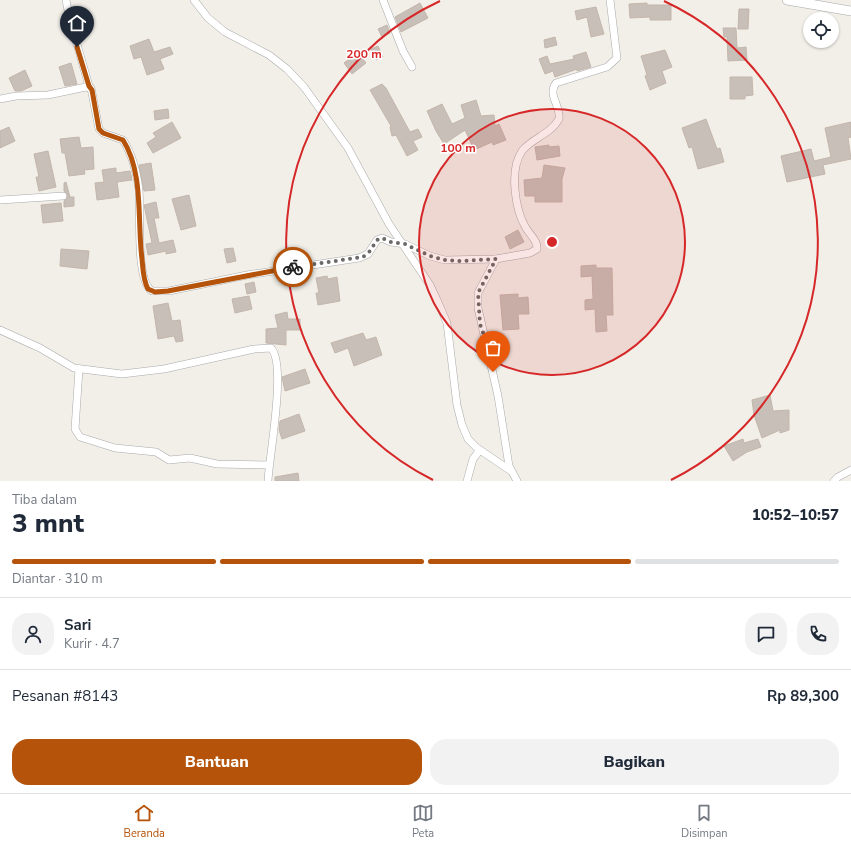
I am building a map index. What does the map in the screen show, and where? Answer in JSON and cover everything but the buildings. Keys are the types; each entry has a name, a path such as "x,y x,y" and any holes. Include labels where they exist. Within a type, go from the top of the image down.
{"street":[{"path":"66,0 70,20 89,86 92,90 99,129 103,133 123,140 136,172 139,191 139,232 144,274 147,286 152,291 168,291 240,276 358,258 368,254 375,241 379,238 402,244 445,260 460,261 496,259 530,253 537,249 536,242 526,228 518,209 514,181 519,158 526,147 551,130 559,119 559,112 552,93 556,83 607,67 617,58 610,0"},
{"path":"194,0 208,18 225,32 269,55 287,69 304,87 348,148 389,224 430,285 447,323 457,405 462,426 468,440 511,471"},
{"path":"383,0 403,51 412,67"},
{"path":"787,0 851,11"},
{"path":"0,99 16,96 48,95 89,86"},
{"path":"0,200 63,196"},
{"path":"496,259 478,293 478,308 498,396 508,461 511,471 517,481"},
{"path":"0,330 40,348 79,369 122,374 181,365 254,349 271,348 276,361 276,412 268,481"},
{"path":"79,369 75,429 80,437 115,448 156,452 169,460 190,458 217,464 269,465"},
{"path":"467,481 473,459 480,450"},
{"path":"834,481 851,470"}],"way so far":[{"path":"293,267 363,257 368,254 379,238 385,238 391,242 405,244 430,256 445,260 460,261 496,259 485,277 478,293 480,324 488,347 493,372"}],"route":[{"path":"77,47 89,86 92,90 96,112 96,123 100,131 103,133 123,140 136,172 139,191 139,232 145,282 148,289 155,292 168,291 293,267"}]}
